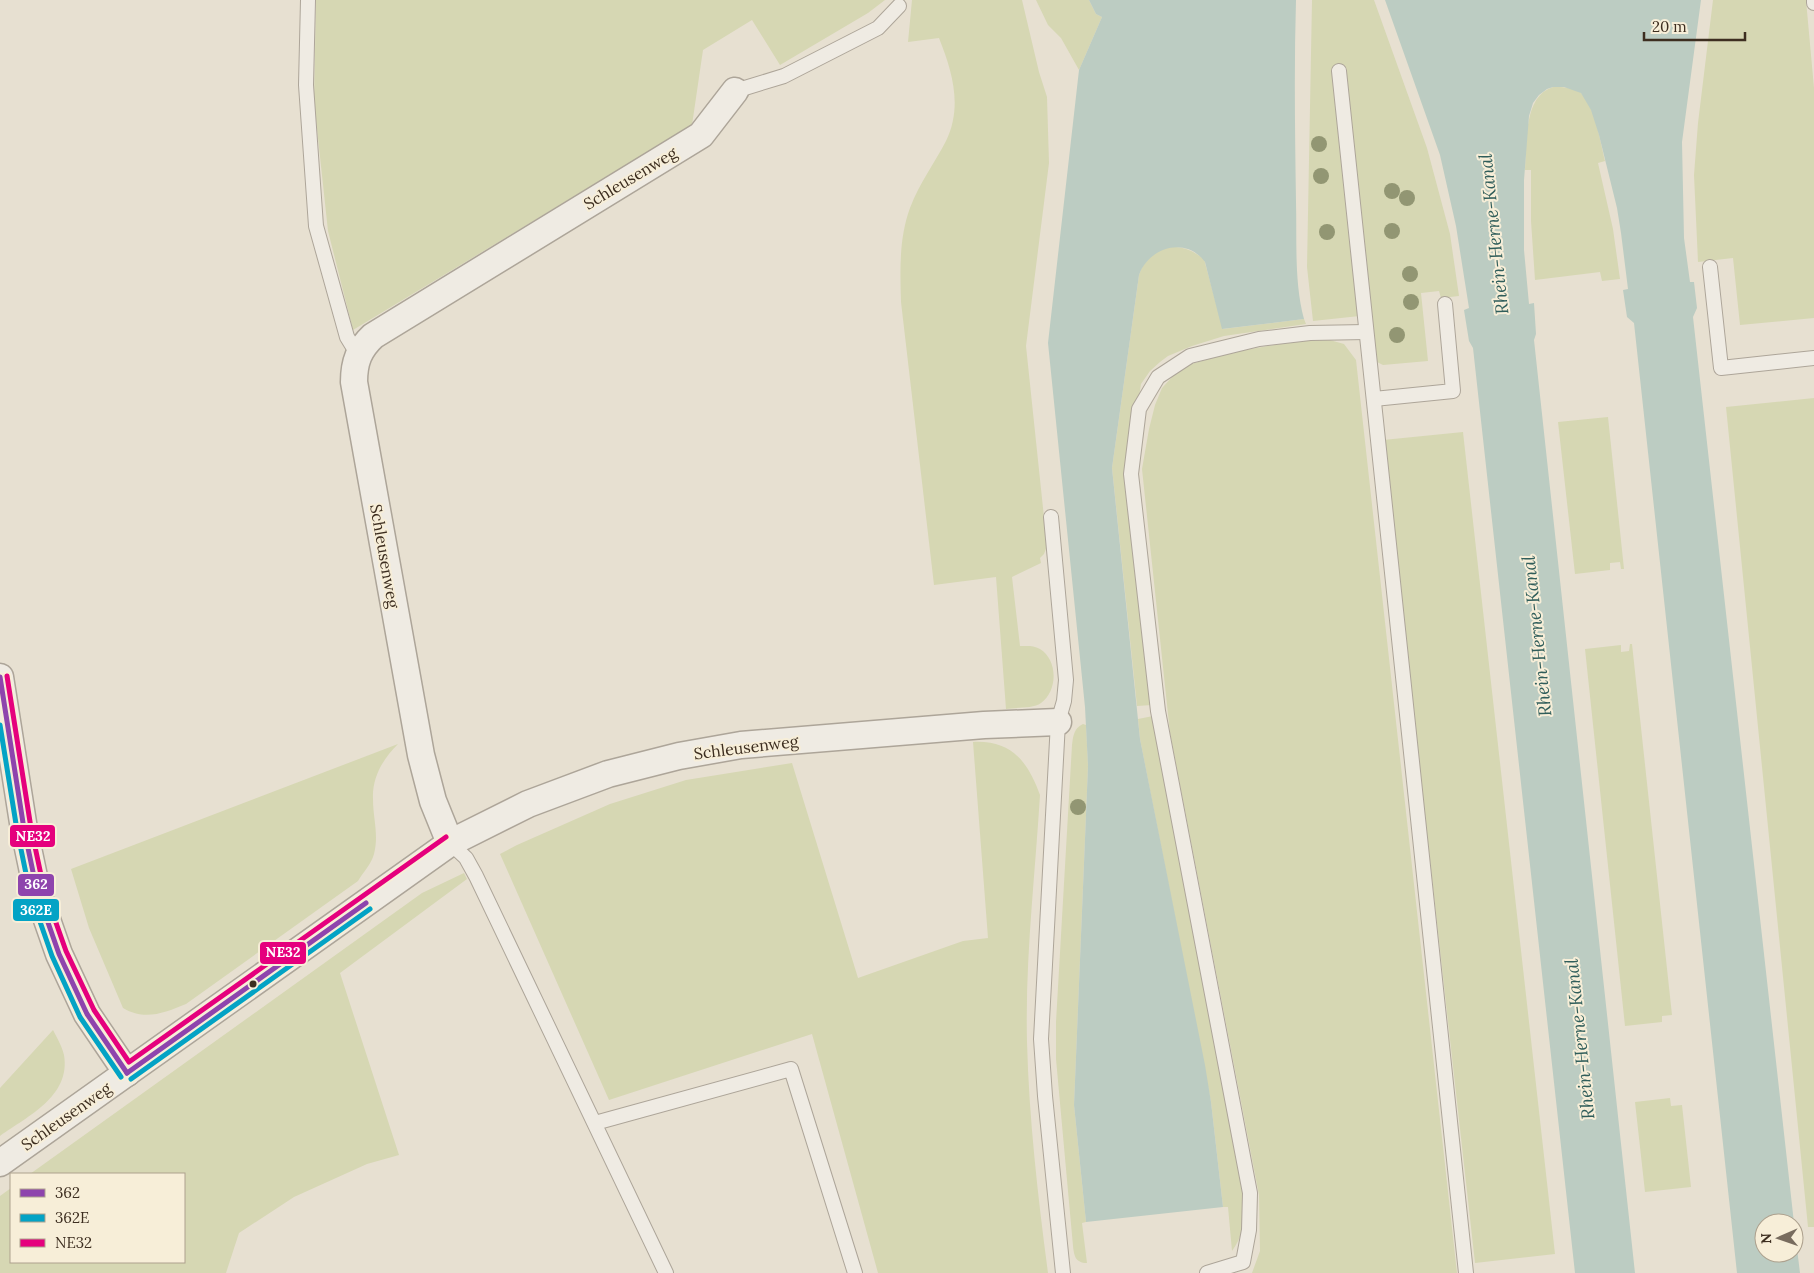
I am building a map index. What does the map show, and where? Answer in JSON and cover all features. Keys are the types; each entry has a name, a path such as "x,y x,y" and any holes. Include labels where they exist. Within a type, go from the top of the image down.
{"street":[{"name":"Schleusenweg","path":"450,842 433,801 421,755 354,382 354,368 358,355 373,336 701,135 735,90"},
{"path":"0,677 24,829 37,891 59,954 87,1014 126,1073"},
{"name":"Schleusenweg","path":"0,1163 450,842 528,804 608,774 679,756 751,744 984,725 1058,722"}],"lane":[{"path":"308,0 306,85 316,226 346,337 358,355"},
{"name":"Schleusenweg","path":"735,90 784,76 878,28 899,6"},
{"path":"1338,71 1466,1273"},
{"path":"1710,267 1721,368 1814,358"},
{"path":"1374,399 1453,391 1445,304"},
{"path":"1207,1273 1243,1262 1249,1230 1250,1193 1158,711 1130,474 1139,409 1158,377 1190,356 1259,339 1310,333 1366,332"},
{"path":"1051,517 1066,680 1064,701 1058,722 1041,1039 1063,1273"},
{"path":"450,842 466,858 476,876 666,1273"},
{"path":"595,1123 791,1069 854,1273"}],"green space":[{"path":"316,0 885,0 868,13 780,65 752,20 703,50 692,125 353,330 328,231 314,101"},
{"path":"912,0 1022,0 1039,72 1047,97 1049,163 1026,346 1047,546 1040,558 1041,563 1012,577 1020,646 1035,647 1046,654 1053,668 1054,676 1051,691 1047,698 1038,705 1029,707 1006,709 996,577 934,585 901,302 901,254 906,219 923,181 946,141 954,115 955,102 948,63 939,38 908,42"},
{"path":"1036,0 1089,0 1096,14 1102,17 1079,70 1061,38 1048,25"},
{"path":"1312,0 1374,0 1427,148 1450,234 1459,296 1441,298 1439,291 1421,293 1428,361 1383,365 1375,361 1369,315 1313,321 1307,267"},
{"path":"1713,0 1806,0 1814,88 1814,318 1740,325 1733,258 1698,262 1694,175 1698,123"},
{"path":"1553,87 1570,88 1580,92 1585,97 1593,114 1605,161 1598,163 1613,229 1620,279 1602,281 1600,272 1535,280 1531,221 1531,170 1525,170 1528,122 1536,100 1543,92"},
{"path":"1169,247 1179,247 1188,250 1204,259 1223,329 1304,319 1306,324 1224,336 1192,346 1168,356 1150,371 1141,384 1128,469 1152,705 1137,706 1112,468 1139,275 1150,257"},
{"path":"1319,337 1344,344 1356,360 1457,1273 1252,1273 1260,1251 1259,1195 1170,733 1142,469 1155,405 1162,388 1173,376 1191,364 1234,352"},
{"path":"1814,398 1814,1227 1808,1227 1726,407"},
{"path":"1608,417 1624,569 1621,569 1620,562 1610,563 1610,570 1575,574 1558,422"},
{"path":"1463,432 1555,1254 1475,1263 1383,440"},
{"path":"1630,644 1632,644 1672,1015 1662,1016 1662,1022 1625,1026 1585,649 1621,645 1621,652 1629,651"},
{"path":"1153,716 1244,1194 1242,1231 1232,1251 1228,1207 1223,1207 1211,1102 1140,739 1138,719"},
{"path":"1083,724 1086,725 1088,766 1074,1105 1086,1222 1082,1223 1087,1263 1078,1260 1073,1249 1056,1059 1056,1022 1072,745 1076,730"},
{"path":"973,742 987,742 998,745 1017,755 1030,773 1040,795 1029,949 1027,1042 1034,1158 1048,1273 878,1273 812,1034 609,1100 500,854 610,804 686,780 792,763 858,978 963,941 988,938"},
{"path":"398,744 383,762 374,783 373,799 376,833 374,854 358,881 186,1004 162,1013 147,1015 131,1012 123,1008 89,928 71,869"},
{"path":"464,873 467,879 340,973 399,1155 367,1164 294,1197 239,1233 226,1273 0,1273 0,1196 10,1189 10,1263 185,1263 185,1173 31,1173 422,893"},
{"path":"53,1030 64,1055 64,1069 61,1082 45,1103 0,1136 0,1088"},
{"path":"1670,1098 1671,1106 1682,1105 1691,1187 1645,1192 1635,1102"}],"water":[{"path":"1089,0 1296,0 1297,261 1304,319 1222,329 1205,262 1188,249 1178,247 1159,252 1144,265 1139,275 1112,468 1140,739 1205,1065 1223,1207 1086,1222 1074,1105 1088,766 1085,707 1048,343 1079,70 1102,17 1096,14"},
{"name":"Rhein-Herne-Kanal","path":"1385,0 1701,0 1682,142 1684,238 1690,282 1694,282 1697,308 1693,317 1793,1213 1754,1213 1754,1263 1799,1263 1800,1273 1737,1273 1634,323 1627,317 1623,290 1628,289 1621,233 1617,208 1591,110 1581,93 1564,87 1553,87 1539,95 1533,103 1529,116 1524,180 1524,250 1529,304 1534,303 1536,334 1534,340 1635,1273 1575,1273 1473,348 1469,341 1464,310 1469,308 1456,226 1440,155"}],"transit line":[{"name":"NE32","path":"7,676 31,828 44,889 66,951 94,1010 129,1062 446,837"},
{"name":"362","path":"0,677 24,829 37,891 59,954 87,1014 127,1073"},
{"name":"362E","path":"0,725 17,830 30,893 52,956 80,1017 121,1077"},
{"name":"362","path":"127,1073 366,903"},
{"name":"362E","path":"131,1079 370,909"}]}
